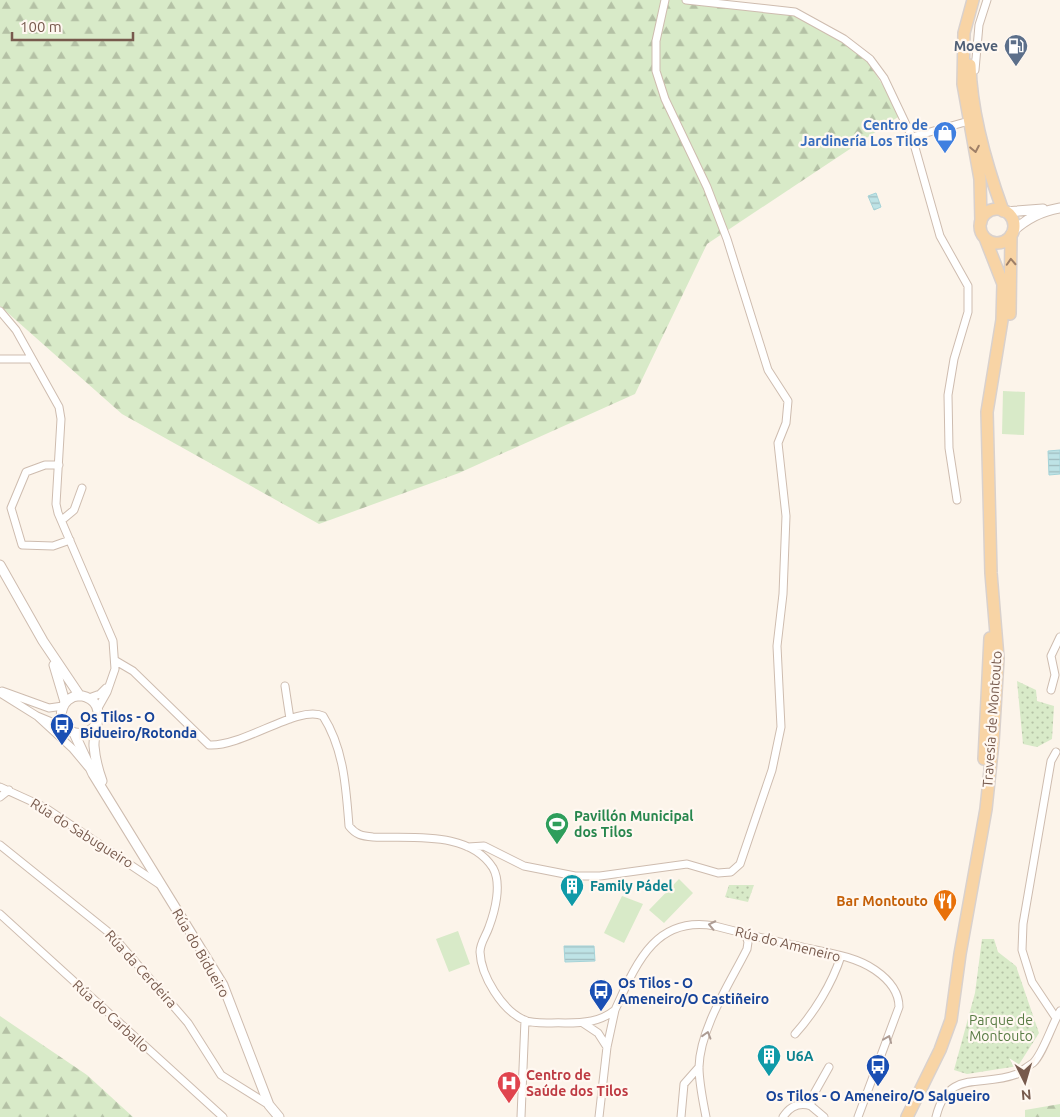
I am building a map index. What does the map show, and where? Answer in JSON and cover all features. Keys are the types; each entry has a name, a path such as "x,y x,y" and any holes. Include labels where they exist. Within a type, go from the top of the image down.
{"main road":[{"name":"Travesía de Montouto","path":"973,0 964,33 963,84 992,180 1004,212 1012,219 1009,324 998,369 993,378"},
{"name":"Travesía de Montouto","path":"908,1117 940,1050 951,1020 975,864 987,800 998,658 991,574 987,421 1002,320 1003,284 980,230 980,179 973,120 970,34 981,0"},
{"path":"981,222 990,211 1004,212"},
{"path":"985,238 998,243 1012,234"}],"street":[{"path":"468,848 484,846 524,866 575,876 600,876 687,864 718,873 731,872 740,864 772,770 781,727 777,646 786,547 786,516 778,443 786,423 788,401 768,370 724,231 707,187 665,99 656,71 656,42 665,0"},
{"path":"686,0 795,12 844,39 870,59 884,78 912,137 940,236 968,286 968,312 954,359 948,395 949,448 957,500"},
{"path":"912,137 973,120 974,70 978,25 987,0"},
{"path":"1004,212 1057,208"},
{"path":"1012,234 1022,222 1057,208"},
{"path":"0,311 16,330 59,406 61,419 56,504 114,641 116,661 110,684 98,708 96,725 86,733 70,731 61,718 64,704 58,676 46,646 0,565"},
{"path":"0,359 32,359"},
{"path":"59,465 45,465 26,472 11,508 22,545 53,546 70,540"},
{"path":"62,520 74,510 82,488"},
{"path":"1051,690 1055,675 1051,656 1060,638"},
{"path":"46,646 85,697 98,708"},
{"path":"116,661 133,672 209,745 219,746 249,737 290,719 316,712 323,716 327,721 341,758 345,776 349,826 354,832 360,836 455,841 484,858 493,869 497,891 493,915 481,945 482,962 492,987 501,1002 511,1012 525,1020 583,1023 607,1016 615,1010"},
{"path":"64,704 100,694 110,684"},
{"path":"285,686 290,719"},
{"name":"Rúa do Bidueiro","path":"0,692 49,708"},
{"name":"Rúa do Bidueiro","path":"0,692 37,716 70,731 106,796 223,985 269,1105 279,1117"},
{"name":"Rúa do Bidueiro","path":"37,716 40,711 64,704"},
{"name":"Rúa do Bidueiro","path":"37,716 85,761"},
{"name":"Rúa do Bidueiro","path":"96,725 94,746 106,796"},
{"path":"85,761 92,760 94,746"},
{"path":"1056,752 1051,761 1023,924 1022,950 1032,982 1056,1018"},
{"name":"Rúa do Sabugueiro","path":"0,787 56,814 161,885"},
{"path":"0,798 9,790"},
{"name":"Rúa da Cerdeira","path":"0,845 112,935 188,1023 222,1075 269,1105"},
{"name":"Rúa do Carballo","path":"0,914 223,1117"},
{"name":"Rúa do Ameneiro","path":"599,1117 607,1047 615,1010 648,949 660,936 674,928 698,923 841,956 863,963 875,970 895,989 899,998 895,1021 858,1117"},
{"path":"706,1117 699,1067 710,1022 747,949 748,942 745,934"},
{"path":"795,1034 806,1022 826,990 841,956"},
{"path":"936,1117 948,1092 961,1082 1017,1074 1035,1061 1060,1011"},
{"path":"521,1117 525,1020"},
{"path":"583,1023 598,1033 607,1047"},
{"path":"811,1106 811,1099 829,1066"},
{"path":"681,1117 684,1084 699,1067"},
{"path":"783,1117 801,1103 811,1106 824,1117"}],"green space":[{"path":"0,0 695,0 797,15 844,43 869,63 901,115 707,244 635,394 459,473 319,524 122,414 0,306"},
{"path":"1003,391 1025,392 1024,435 1002,434"},
{"path":"1017,681 1036,690 1037,701 1054,706 1052,739 1037,747 1023,744"},
{"path":"679,879 693,893 664,923 649,910"},
{"path":"729,885 754,885 748,902 725,897"},
{"path":"622,896 643,904 624,943 604,933"},
{"path":"458,931 470,964 449,972 436,939"},
{"name":"Parque de Montouto","path":"982,939 994,939 998,952 1016,966 1039,1033 1018,1066 967,1074 954,1070 975,993"},
{"path":"0,1016 87,1075 133,1117 0,1117"},
{"path":"1060,1104 1060,1117 1025,1117 1025,1110"}],"water":[{"path":"876,193 881,207 874,210 868,196"},
{"path":"1060,450 1060,474 1049,475 1048,451"},
{"path":"564,946 594,946 595,961 565,962"}],"place":[{"name":"Moeve","path":"1016,67"},
{"name":"Centro de Jardinería Los Tilos","path":"945,154"},
{"name":"Os Tilos - O Bidueiro/Rotonda","path":"62,746"},
{"name":"Pavillón Municipal dos Tilos","path":"557,845"},
{"name":"Family Pádel","path":"572,907"},
{"name":"Bar Montouto","path":"945,922"},
{"name":"Os Tilos - O Ameneiro/O Castiñeiro","path":"601,1012"},
{"name":"U6A","path":"769,1077"},
{"name":"Os Tilos - O Ameneiro/O Salgueiro","path":"878,1087"},
{"name":"Centro de Saúde dos Tilos","path":"509,1104"}]}
